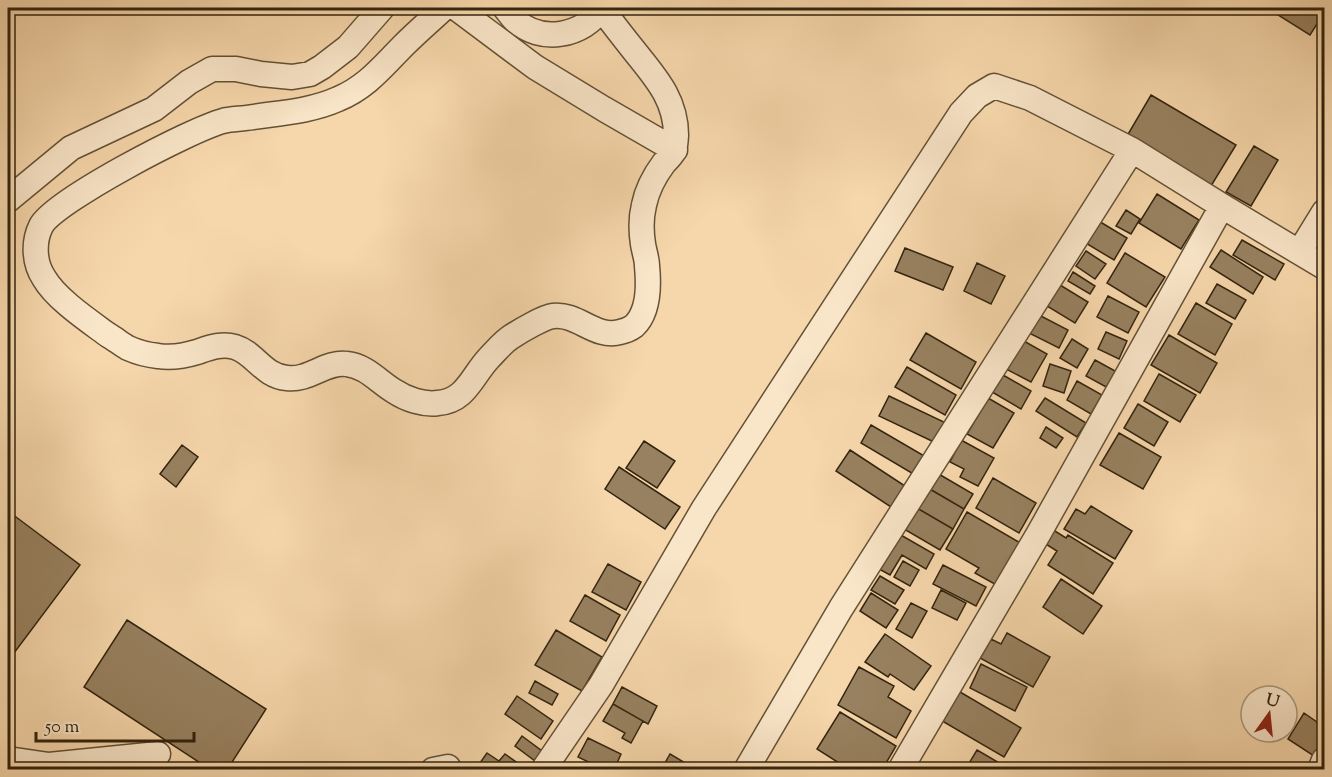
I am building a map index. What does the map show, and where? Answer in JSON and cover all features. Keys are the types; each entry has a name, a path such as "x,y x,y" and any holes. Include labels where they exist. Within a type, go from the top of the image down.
{"street":[{"path":"8,200 71,148 154,109 189,82 212,69 236,69 292,77 310,74 348,47 382,8"},
{"path":"444,8 383,68 362,86 340,99 311,109 222,121 181,138 98,183 50,214 39,231 35,245 36,260 42,277 53,291 89,321 127,347 152,356 178,356 223,345 238,348 250,355 273,375 290,379 305,377 324,368 343,363 359,367 396,393 419,402 438,404 453,400 462,394 486,361 511,337 550,316 569,318 595,331 615,334 626,331 636,324 644,310 648,287 641,222 645,200 661,167 675,150 676,130 667,96 655,76 602,8 588,24 570,33 550,35 531,30 514,20 505,8"},
{"path":"456,8 535,67 675,150"},
{"path":"543,770 600,685 711,498 961,113 977,96 994,86 1030,98 1132,150 1324,267"},
{"path":"746,770 841,608 1132,150"},
{"path":"900,770 1039,533 1222,206"},
{"path":"1300,251 1324,212"},
{"path":"8,759 49,765 158,754"},
{"path":"1320,770 1324,760"}],"building":[{"path":"1223,8 1235,8 1231,13"},
{"path":"1267,8 1324,8 1324,13 1310,35"},
{"path":"1151,95 1236,145 1211,186 1127,136"},
{"path":"1254,146 1278,160 1251,206 1226,192"},
{"path":"1157,194 1199,220 1181,249 1139,223"},
{"path":"1126,210 1140,219 1131,234 1116,226"},
{"path":"1097,220 1127,238 1114,260 1084,242"},
{"path":"1324,224 1324,252 1310,243"},
{"path":"1242,240 1284,264 1275,280 1233,255"},
{"path":"905,248 953,267 943,290 895,271"},
{"path":"1221,250 1263,277 1253,294 1210,267"},
{"path":"1086,251 1106,264 1095,279 1076,266"},
{"path":"1125,253 1165,277 1146,307 1107,283"},
{"path":"977,263 1005,276 991,304 964,291"},
{"path":"1073,272 1095,286 1090,294 1068,281"},
{"path":"1217,284 1246,300 1235,319 1206,303"},
{"path":"1060,285 1088,302 1075,323 1047,306"},
{"path":"1108,296 1139,312 1128,333 1097,317"},
{"path":"1196,303 1232,324 1215,355 1178,334"},
{"path":"1037,314 1068,330 1059,348 1027,332"},
{"path":"1106,332 1127,341 1119,359 1098,349"},
{"path":"926,333 976,362 961,389 910,360"},
{"path":"1169,335 1217,363 1200,393 1151,365"},
{"path":"1072,339 1088,349 1077,368 1060,358"},
{"path":"1022,340 1047,354 1031,382 1006,369"},
{"path":"1095,360 1117,372 1108,388 1086,376"},
{"path":"1050,364 1071,371 1064,393 1043,386"},
{"path":"907,367 956,395 945,415 895,387"},
{"path":"1159,374 1196,395 1180,422 1144,401"},
{"path":"1003,375 1031,391 1021,409 992,392"},
{"path":"1077,381 1102,395 1091,414 1067,400"},
{"path":"889,396 946,423 936,443 879,416"},
{"path":"988,398 1014,413 993,448 967,434"},
{"path":"1045,398 1086,423 1077,437 1036,411"},
{"path":"1138,404 1168,422 1154,446 1124,428"},
{"path":"871,425 926,457 915,475 861,443"},
{"path":"1046,427 1063,438 1056,448 1040,438"},
{"path":"1119,433 1161,457 1143,489 1100,465"},
{"path":"961,440 994,458 978,486 960,477 964,469 950,462"},
{"path":"644,441 675,461 657,488 626,468"},
{"path":"182,445 198,457 176,487 160,474"},
{"path":"850,450 905,486 891,507 836,471"},
{"path":"619,467 680,507 665,529 605,489"},
{"path":"937,473 973,494 964,509 928,488"},
{"path":"993,478 1036,503 1019,533 976,508"},
{"path":"928,488 964,509 953,529 917,508"},
{"path":"1091,506 1132,531 1115,559 1064,529 1076,509 1085,514"},
{"path":"917,508 953,529 940,550 904,529"},
{"path":"8,511 80,565 8,661"},
{"path":"967,512 1024,545 1000,587 975,573 979,568 946,549"},
{"path":"1050,528 1066,538 1068,535 1113,563 1093,594 1048,565 1057,551 1041,541"},
{"path":"899,534 934,554 926,569 902,555 890,575 879,569"},
{"path":"903,561 919,570 910,586 894,577"},
{"path":"608,564 641,582 626,610 592,592"},
{"path":"943,565 986,587 976,606 933,584"},
{"path":"880,576 904,590 895,604 871,590"},
{"path":"1061,579 1102,606 1083,634 1043,607"},
{"path":"941,590 966,603 957,620 932,608"},
{"path":"871,593 898,610 886,628 860,611"},
{"path":"585,595 620,615 606,641 570,621"},
{"path":"911,603 927,611 912,638 896,629"},
{"path":"127,620 266,709 227,770 211,770 84,687"},
{"path":"556,630 602,657 582,691 535,665"},
{"path":"1007,633 1050,657 1033,687 980,658 991,639 1001,644"},
{"path":"885,634 931,666 914,690 890,674 888,677 865,662"},
{"path":"981,664 1027,687 1015,711 970,688"},
{"path":"859,667 894,686 888,697 911,711 896,738 838,705"},
{"path":"535,681 558,694 552,705 529,693"},
{"path":"622,687 657,706 648,724 613,704"},
{"path":"955,689 1021,728 1004,757 937,718"},
{"path":"517,696 553,721 541,739 505,714"},
{"path":"613,704 643,721 631,743 622,738 625,733 603,721"},
{"path":"840,712 896,746 882,770 850,770 817,749"},
{"path":"1304,713 1324,727 1324,747 1317,758 1296,744 1299,744 1299,721"},
{"path":"522,736 542,751 535,761 515,746"},
{"path":"588,738 621,754 614,770 605,770 578,757"},
{"path":"977,750 1001,764 997,770 965,770"},
{"path":"487,753 499,761 505,754 519,764 515,770 475,770"},
{"path":"670,754 697,770 661,770"},
{"path":"817,763 828,770 813,770"},
{"path":"625,764 634,770 621,770"}]}
